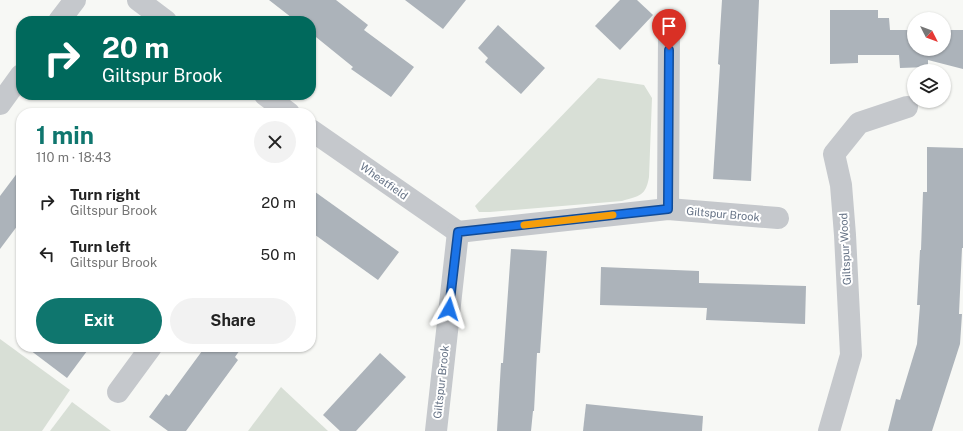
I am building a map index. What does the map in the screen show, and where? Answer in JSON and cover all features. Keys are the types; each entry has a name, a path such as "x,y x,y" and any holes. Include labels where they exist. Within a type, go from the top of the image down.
{"street":[{"path":"63,16 74,0"},
{"path":"138,0 159,16"},
{"path":"668,209 669,34"},
{"path":"0,104 16,81"},
{"path":"272,100 282,108"},
{"name":"Giltspur Wood","path":"829,431 851,355 841,185 834,154 859,123 907,107"},
{"name":"Wheatfield","path":"316,133 458,232"},
{"name":"Giltspur Brook","path":"436,431 458,232 668,209 778,218"},
{"path":"118,392 147,352"}],"shaded area":[{"path":"598,78 644,85 652,98 649,177 644,192 622,201 479,212 475,206"},
{"path":"0,339 70,390 42,431 0,431"},
{"path":"281,387 328,431 248,431"},
{"path":"72,402 111,431 50,431"}],"building":[{"path":"269,0 336,0 368,25 364,30 414,67 391,97 351,69 353,67 316,37 316,16 290,16"},
{"path":"405,0 466,0 443,29"},
{"path":"620,0 637,0 653,15 620,50 595,26"},
{"path":"722,0 759,0 751,181 713,179 720,65 718,64"},
{"path":"830,10 878,10 878,18 889,18 890,30 907,30 907,56 951,56 951,30 963,30 963,69 951,66 951,64 944,64 928,60 928,64 907,64 907,68 900,68 899,55 858,55 858,63 830,64"},
{"path":"498,25 545,68 521,94 485,62 488,58 478,48"},
{"path":"927,147 963,148 963,248 959,314 962,314 960,344 932,431 888,431 896,399 900,400 917,344 920,305 917,305 923,192 927,192"},
{"path":"16,175 16,228 0,249 0,196"},
{"path":"316,193 399,252 378,280 316,236"},
{"path":"511,249 547,251 540,353 537,353 534,411 531,431 497,431 501,363 503,363"},
{"path":"601,267 699,271 699,283 806,286 805,324 706,320 707,308 600,305"},
{"path":"33,352 86,352 67,378"},
{"path":"201,352 238,352 235,357 238,360 186,431 168,431 149,417 166,394 169,396"},
{"path":"380,353 406,377 356,431 340,431 323,415"},
{"path":"586,404 703,416 702,431 583,431"}],"slow traffic":[{"path":"524,225 613,215"}],"route":[{"path":"449,309 458,232 668,209 669,50"}]}
